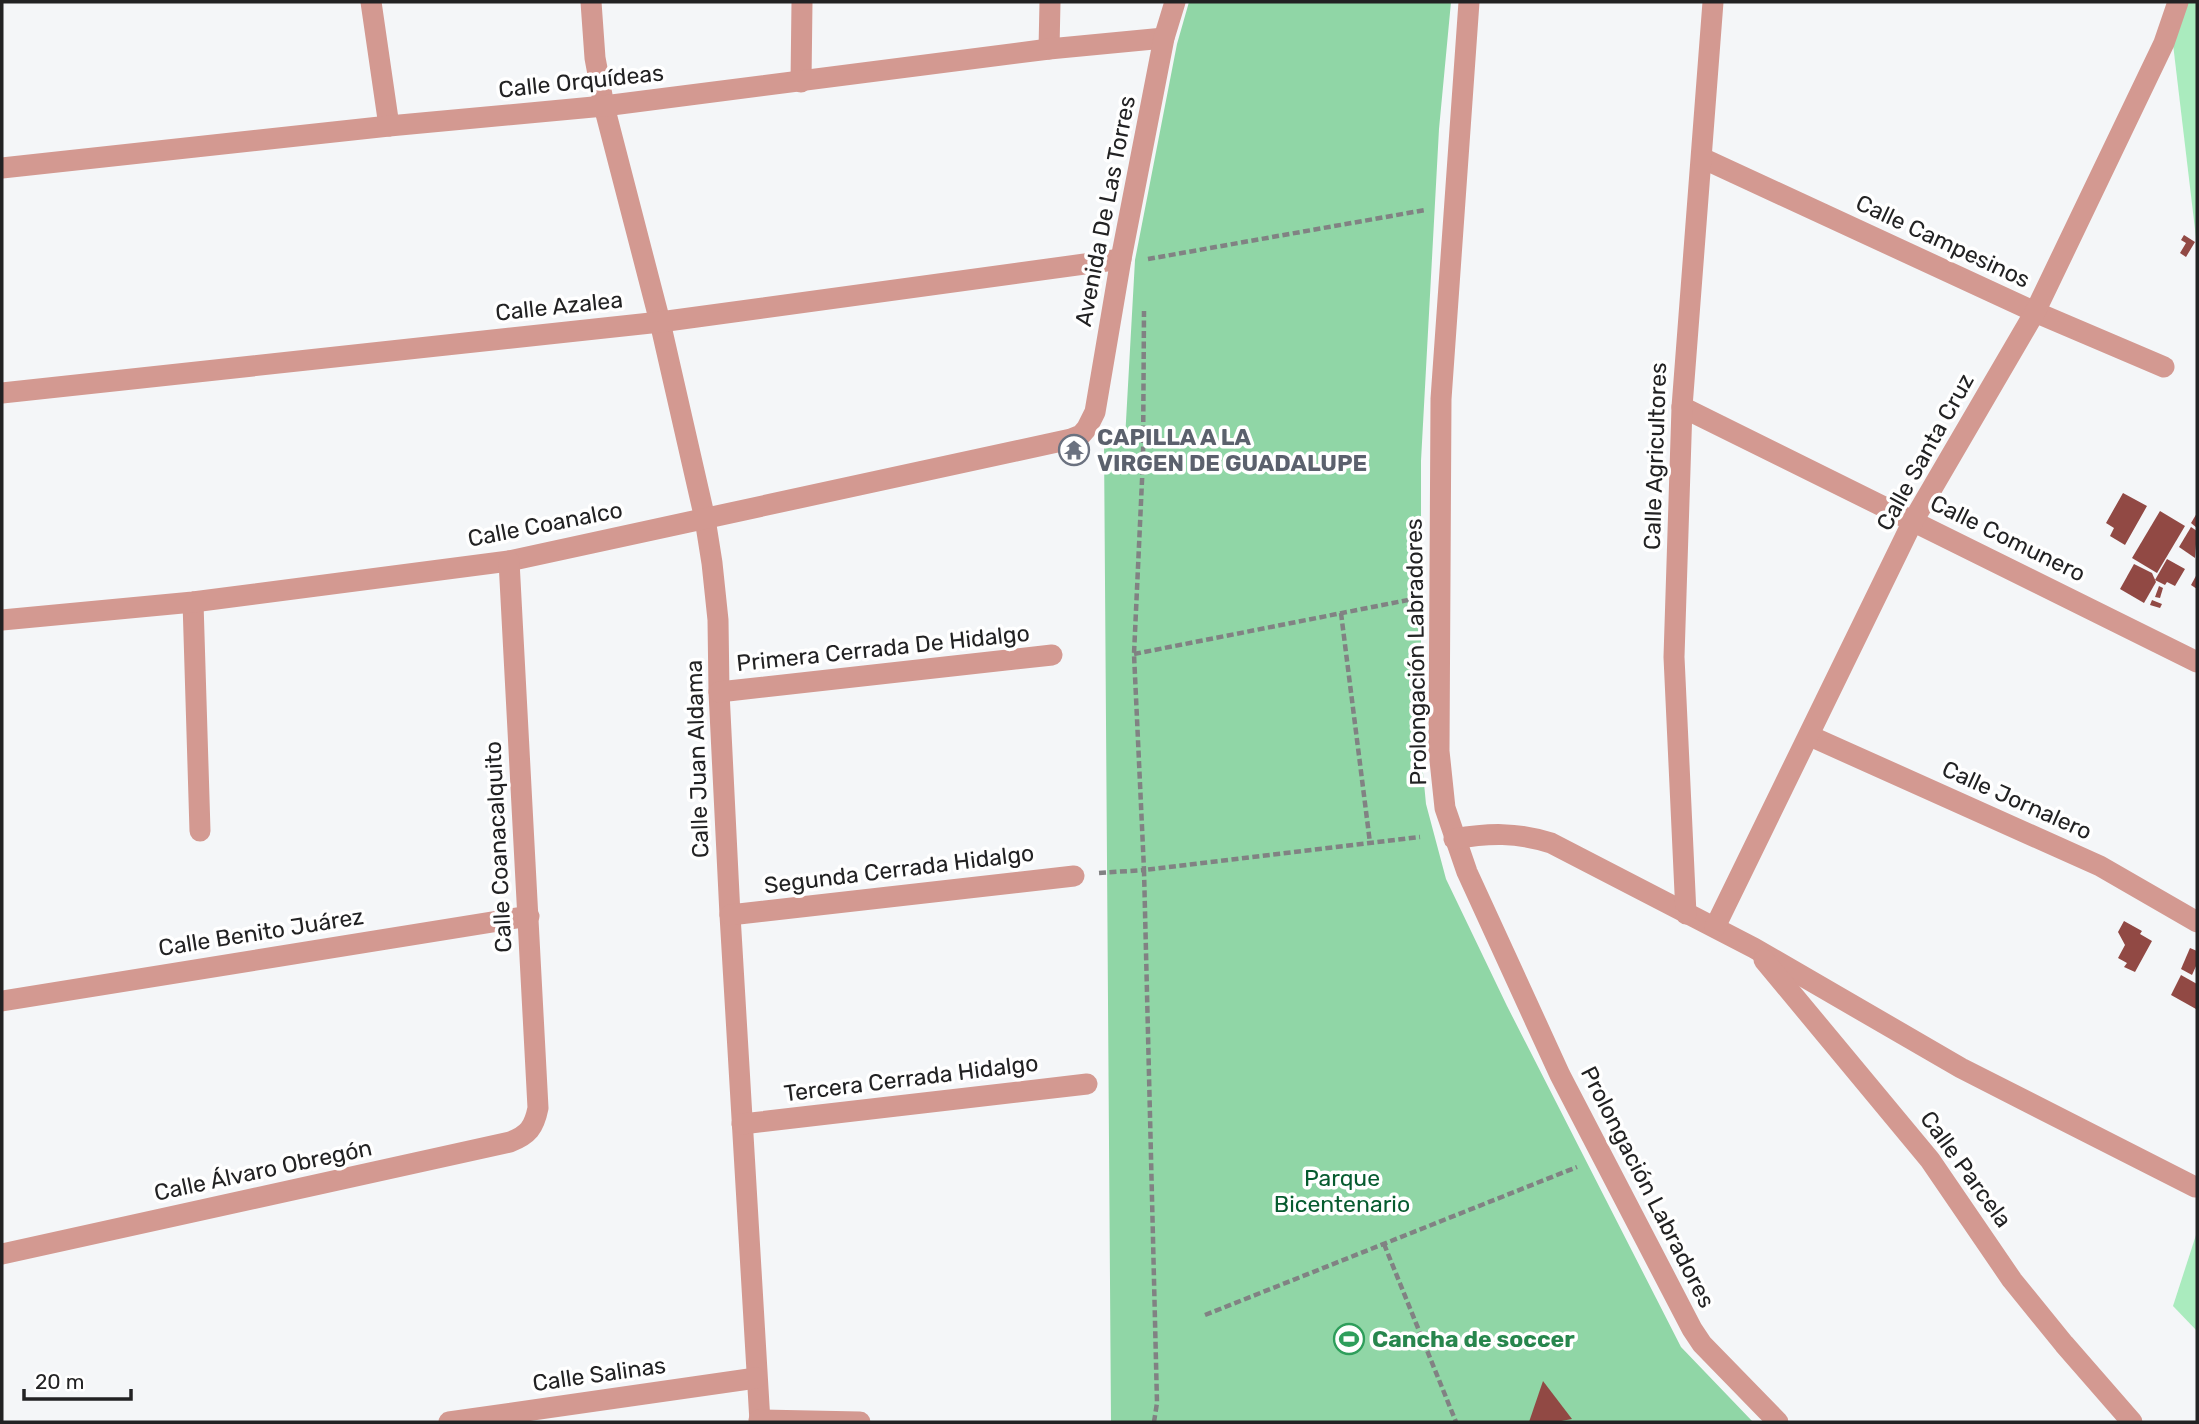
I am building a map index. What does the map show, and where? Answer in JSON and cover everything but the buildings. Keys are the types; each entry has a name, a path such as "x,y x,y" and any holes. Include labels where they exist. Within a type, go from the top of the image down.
{"street":[{"path":"371,2 389,126"},
{"name":"Calle Juan Aldama","path":"591,2 595,58 604,106 660,322 705,519 718,621 730,915 760,1421"},
{"path":"801,82 802,2"},
{"path":"1049,49 1050,2"},
{"name":"Avenida De Las Torres","path":"1087,428 1096,412 1121,259 1164,38 1175,2"},
{"name":"Prolongación Labradores","path":"1469,2 1441,398 1439,751 1445,808 1467,872 1560,1075 1692,1329 1702,1344 1778,1422"},
{"name":"Calle Agricultores","path":"1686,914 1674,657 1682,407 1713,2"},
{"name":"Calle Santa Cruz","path":"1714,927 1810,736 1913,521 2035,312 2164,43 2175,2"},
{"name":"Calle Orquídeas","path":"2,168 389,126 604,106 1049,49 1164,38"},
{"name":"Calle Campesinos","path":"1702,158 2035,312 2164,367"},
{"name":"Calle Azalea","path":"2,393 660,322 1121,259"},
{"name":"Calle Comunero","path":"1682,407 2197,662"},
{"name":"Calle Coanalco","path":"2,620 193,602 509,561 1070,439 1081,435 1087,428"},
{"name":"Calle Coanacalquito","path":"509,561 538,1108 531,1130"},
{"path":"193,602 200,831"},
{"name":"Primera Cerrada De Hidalgo","path":"719,692 1052,655"},
{"name":"Calle Jornalero","path":"1810,736 2100,866 2197,922"},
{"path":"1454,839 1505,833 1551,843 1754,948 1961,1068 2196,1187"},
{"name":"Segunda Cerrada Hidalgo","path":"730,915 1074,876"},
{"name":"Calle Benito Juárez","path":"2,1001 529,916"},
{"name":"Calle Parcela","path":"1754,948 1913,1139 2012,1280 2132,1422"},
{"name":"Tercera Cerrada Hidalgo","path":"742,1124 1087,1084"},
{"name":"Calle Álvaro Obregón","path":"2,1254 510,1142 525,1136 531,1130"},
{"name":"Calle Salinas","path":"449,1422 756,1378"},
{"path":"760,1421 860,1422"}],"path":[{"path":"1147,247 1144,260 1425,210"},
{"path":"1144,299 1143,459 1134,654 1144,870 1157,1403 1154,1422"},
{"path":"1087,428 1100,430 1102,463 1143,459"},
{"path":"1134,654 1414,599"},
{"path":"1341,613 1370,843"},
{"path":"1074,876 1420,837"},
{"path":"1205,1315 1577,1167"},
{"path":"1384,1244 1456,1422"}],"green space":[{"name":"Parque Bicentenario","path":"1189,2 1451,2 1439,129 1421,461 1421,752 1426,804 1446,879 1507,1006 1681,1347 1753,1422 1111,1422 1104,442 1125,439 1135,260 1177,44"},
{"path":"2168,2 2197,2 2197,246"},
{"path":"2197,1232 2197,1331 2173,1306"}],"place":[{"name":"CAPILLA A LA VIRGEN DE GUADALUPE","path":"1074,450"},
{"name":"Cancha de soccer","path":"1349,1339"}]}
